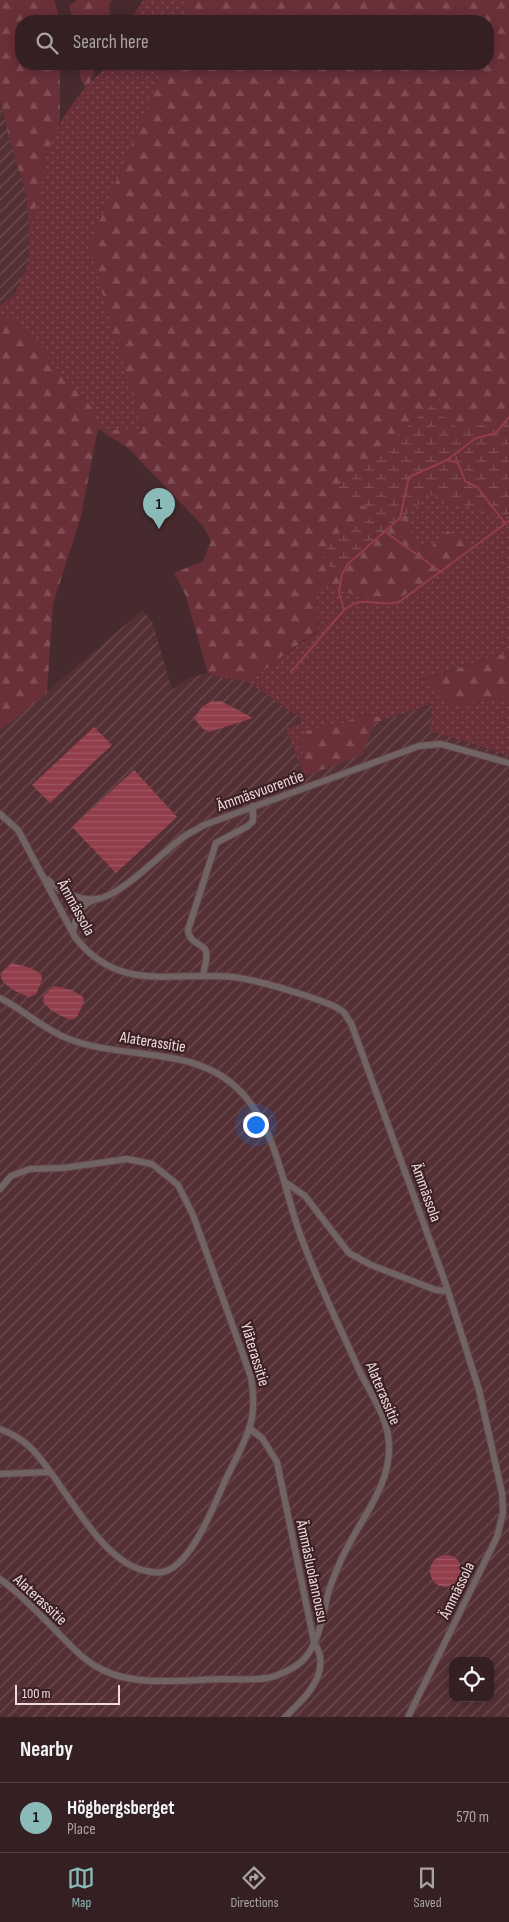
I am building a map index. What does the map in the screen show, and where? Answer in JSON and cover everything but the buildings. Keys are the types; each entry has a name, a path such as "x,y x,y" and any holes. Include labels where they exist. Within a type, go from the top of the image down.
{"street":[{"name":"Ämmäsvuorentie","path":"72,932 75,919 81,907 86,903 120,888 182,838 204,825 253,806 419,746 441,744 509,763"},
{"path":"203,975 207,953 204,948 192,940 188,930 216,843 248,826 253,821 253,806"},
{"path":"0,814 18,830 43,874 54,887 84,898 97,899"},
{"name":"Ämmässola","path":"43,874 72,932 83,948 96,958 120,971 134,976 148,977 203,975 235,977 296,992 342,1011 351,1024 448,1291 478,1390 502,1493 503,1513 497,1537 408,1717"},
{"name":"Alaterassitie","path":"0,998 68,1039 92,1045 194,1062 223,1076 242,1093 258,1115 269,1138 285,1182 299,1232 329,1306 384,1421 389,1443 387,1467 380,1489 338,1565 314,1642 304,1660 288,1670 270,1677 134,1680 112,1674 98,1668 76,1651 0,1579"},
{"name":"Yläterassitie","path":"0,1189 11,1176 30,1169 64,1168 127,1159 152,1164 178,1185 193,1215 251,1377 254,1396 249,1428 201,1534 190,1551 179,1562 162,1572 135,1568 122,1561 105,1547 32,1448 0,1429"},
{"path":"285,1182 305,1196 349,1254 371,1265 436,1290 448,1291"},
{"name":"Ämmäsluolannousu","path":"249,1428 262,1438 277,1462 314,1642 320,1656 318,1678 303,1700 285,1717"},
{"path":"0,1474 50,1472"}],"shaded area":[{"path":"0,98 10,142 25,189 29,227 29,263 15,294 0,306"},
{"path":"143,610 152,621 172,690 187,679 208,673 214,676 248,682 301,718 300,722 286,729 305,776 375,723 433,704 430,731 509,755 509,1717 0,1717 0,730"},
{"path":"212,701 221,701 253,718 209,732 202,728 194,718 202,707"},
{"path":"94,727 112,745 50,803 32,785"},
{"path":"134,770 177,817 116,873 72,827"},
{"path":"12,963 31,968 41,974 42,980 36,994 29,997 13,990 4,982 1,978 2,972"},
{"path":"54,986 72,990 83,997 84,1002 77,1017 71,1020 55,1013 43,1001 44,995"},
{"path":"446,1555 452,1556 457,1560 461,1565 461,1577 457,1582 452,1586 446,1587 440,1586 435,1582 431,1577 430,1571 431,1565 435,1560 440,1556"}],"green space":[{"path":"0,0 54,0 59,15 15,15 15,70 60,70 60,121 48,151 33,219 29,227 25,189 10,142 0,98"},
{"path":"77,0 112,0 109,4 109,15 71,15 69,6"},
{"path":"143,0 191,0 185,15 134,15"},
{"path":"191,0 509,0 509,512 503,517 478,502 451,505 438,495 396,485 418,549 432,546 447,531 471,540 469,550 397,600 358,597 330,584 316,595 318,630 248,682 214,676 208,673 185,594 174,573 203,561 211,541 203,526 128,448 98,429 143,431 89,247 163,70 494,70 494,15 185,15"},
{"path":"79,70 95,70 87,91 80,78"},
{"path":"104,70 163,70 90,247 143,431 98,429 93,409 14,320 0,316 0,306 15,294 29,263 29,227 33,219 43,168 52,139 73,103"},
{"path":"0,316 14,320 93,409 98,429 81,516 53,604 47,692 0,730"},
{"path":"440,398 442,416 461,431 509,415 509,514 496,514 430,495 335,571 322,558 333,536 369,519 370,508 353,503 336,488"},
{"path":"396,485 478,502 509,512 509,652 422,679 454,706 499,698 509,706 509,755 430,731 432,704 386,719 365,713 344,723 306,731 299,741 304,756 300,764 286,729 300,723 301,718 248,682 318,631 316,595 330,584 358,597 432,546 418,550"},
{"path":"509,652 509,706 499,698 454,706 421,680"},
{"path":"365,713 386,719 375,723 362,755 305,776 300,764 304,756 299,741 306,731 344,723"}],"waterway":[{"path":"344,610 339,592 342,574 348,564 400,518 409,477 447,460 476,438 496,433 509,417"},
{"path":"447,460 458,463 465,481 477,487 505,523"},
{"path":"291,672 344,610 351,605 358,602 399,602 509,521"},
{"path":"384,531 441,572"}],"place":[{"name":"Högbergsberget","path":"159,529"}]}
